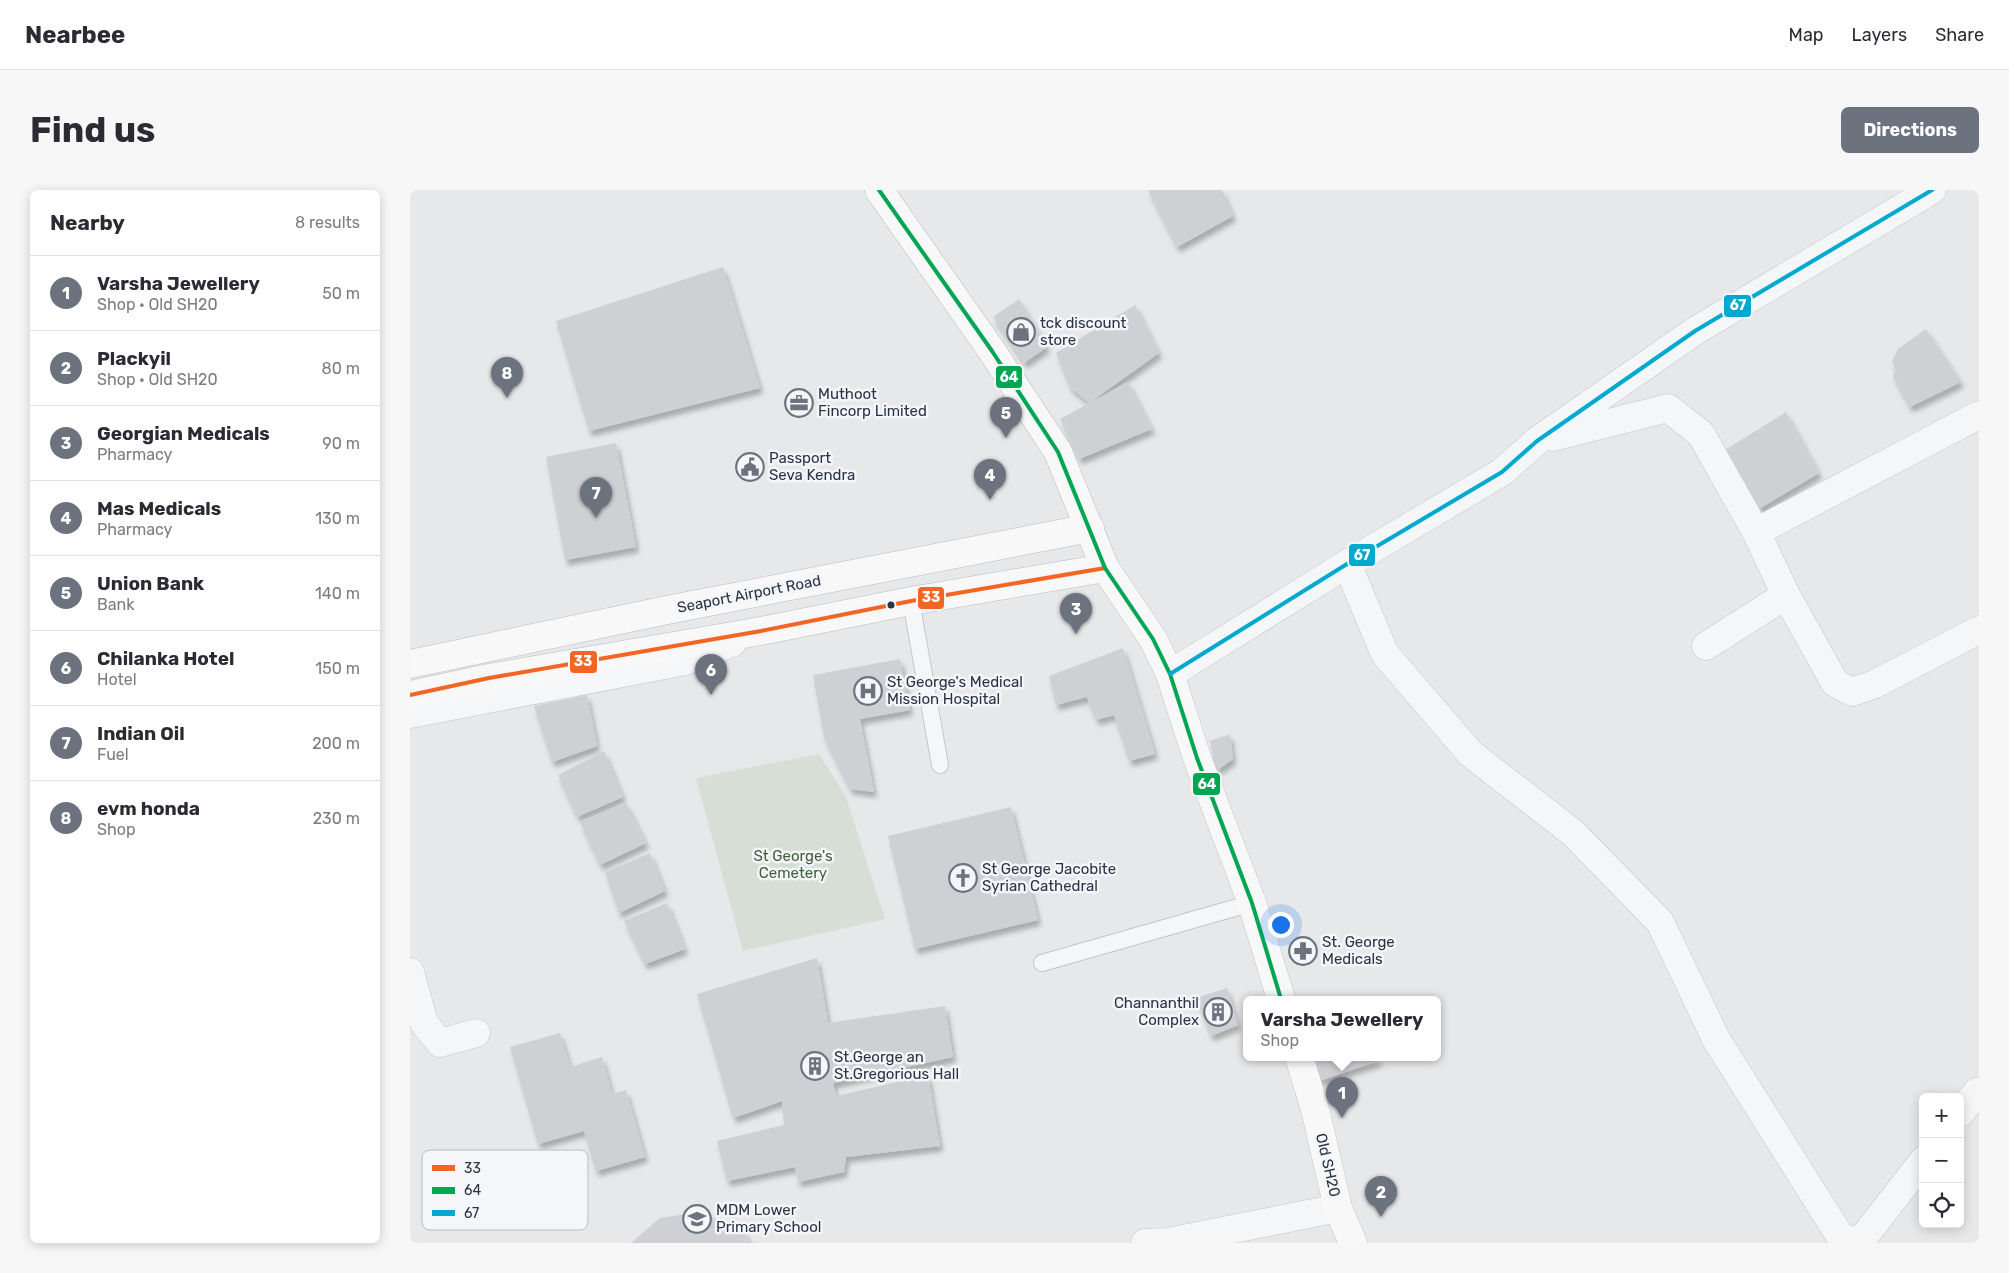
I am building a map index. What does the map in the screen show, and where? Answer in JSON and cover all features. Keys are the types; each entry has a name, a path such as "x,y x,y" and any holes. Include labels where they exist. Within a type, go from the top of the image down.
{"main road":[{"path":"880,190 992,351 1058,452 1105,568 1153,639 1170,674 1197,758 1252,903 1281,996"},
{"name":"Seaport Airport Road","path":"410,664 667,610 1090,528"},
{"path":"410,695 489,678 761,631 911,601 1105,568"},
{"name":"Old SH20","path":"1300,1061 1315,1109 1338,1208 1353,1243"}],"street":[{"path":"1170,674 1347,564 1502,472 1537,441 1695,331 1914,194"},
{"path":"1537,441 1668,408 1701,434 1756,532 1786,595 1835,683 1852,692 1875,684 1979,630"},
{"path":"1756,532 1979,415"},
{"path":"1347,564 1385,654 1471,754 1573,833 1660,922 1716,1039 1840,1236 1850,1242 1863,1238 1919,1167"},
{"path":"1706,646 1786,595"},
{"path":"410,714 685,661 761,631"},
{"path":"410,972 424,1022 440,1043 476,1033"},
{"path":"1145,1243 1168,1242 1338,1208"}],"lane":[{"path":"911,601 940,764"},
{"path":"1042,963 1252,903"}],"green space":[{"name":"St George's Cemetery","path":"819,754 846,797 885,919 743,951 696,778"}],"building":[{"path":"1148,190 1222,190 1233,216 1177,247"},
{"path":"723,267 760,388 589,431 556,321"},
{"name":"tck discount store","path":"1019,299 1047,347 1024,363 993,317"},
{"path":"1135,305 1159,353 1089,403 1070,387 1056,353"},
{"path":"1926,329 1961,382 1910,407 1893,376 1895,369 1892,361 1898,349"},
{"path":"1128,382 1152,429 1079,459 1060,419"},
{"path":"1786,412 1819,473 1759,509 1725,450"},
{"path":"616,443 636,547 565,560 546,457"},
{"path":"1123,648 1155,754 1129,761 1114,715 1096,720 1087,697 1056,705 1049,676"},
{"path":"900,659 910,710 860,719 874,792 850,789 824,737 813,675"},
{"path":"587,695 597,746 552,762 534,706"},
{"path":"1230,734 1233,759 1216,771 1210,741"},
{"path":"604,751 623,797 577,817 558,775"},
{"path":"626,803 646,843 600,865 580,822"},
{"name":"St George Jacobite Syrian Cathedral","path":"1011,807 1038,920 915,949 888,836"},
{"path":"650,853 665,891 619,913 605,872"},
{"path":"667,903 685,949 645,964 624,921"},
{"name":"St.George an St.Gregorious Hall","path":"817,958 828,1023 945,1006 953,1057 833,1083 836,1096 928,1075 940,1146 846,1157 844,1172 798,1182 795,1167 727,1181 717,1141 784,1125 782,1101 733,1118 697,994"},
{"name":"Channanthil Complex","path":"1227,988 1238,1025 1211,1036 1196,998"},
{"path":"560,1033 570,1067 602,1057 612,1094 626,1090 645,1157 596,1171 584,1131 538,1144 510,1047"},
{"path":"1313,1061 1379,1061 1319,1081"},
{"path":"700,1212 745,1232 749,1243 631,1243 660,1218"}],"transit line":[{"name":"64","path":"879,190 992,351 1058,452 1105,568 1153,639 1170,674 1197,758 1252,903 1280,996"},
{"name":"67","path":"1170,674 1347,564 1502,472 1537,441 1695,331 1932,190"},
{"name":"33","path":"410,695 489,678 761,631 911,601 1105,568"}],"place":[{"name":"tck discount store","path":"1021,332"},
{"name":"evm honda","path":"507,398"},
{"name":"Muthoot Fincorp Limited","path":"799,403"},
{"name":"Union Bank","path":"1006,438"},
{"name":"Passport Seva Kendra","path":"750,467"},
{"name":"Mas Medicals","path":"990,500"},
{"name":"Indian Oil","path":"596,518"},
{"name":"Georgian Medicals","path":"1076,634"},
{"name":"St George's Medical Mission Hospital","path":"868,691"},
{"name":"Chilanka Hotel","path":"711,695"},
{"name":"St George Jacobite Syrian Cathedral","path":"963,878"},
{"name":"St. George Medicals","path":"1303,951"},
{"name":"Channanthil Complex","path":"1218,1012"},
{"name":"St.George an St.Gregorious Hall","path":"815,1066"},
{"name":"Varsha Jewellery","path":"1342,1118"},
{"name":"Plackyil","path":"1381,1217"},
{"name":"MDM Lower Primary School","path":"697,1219"}]}
